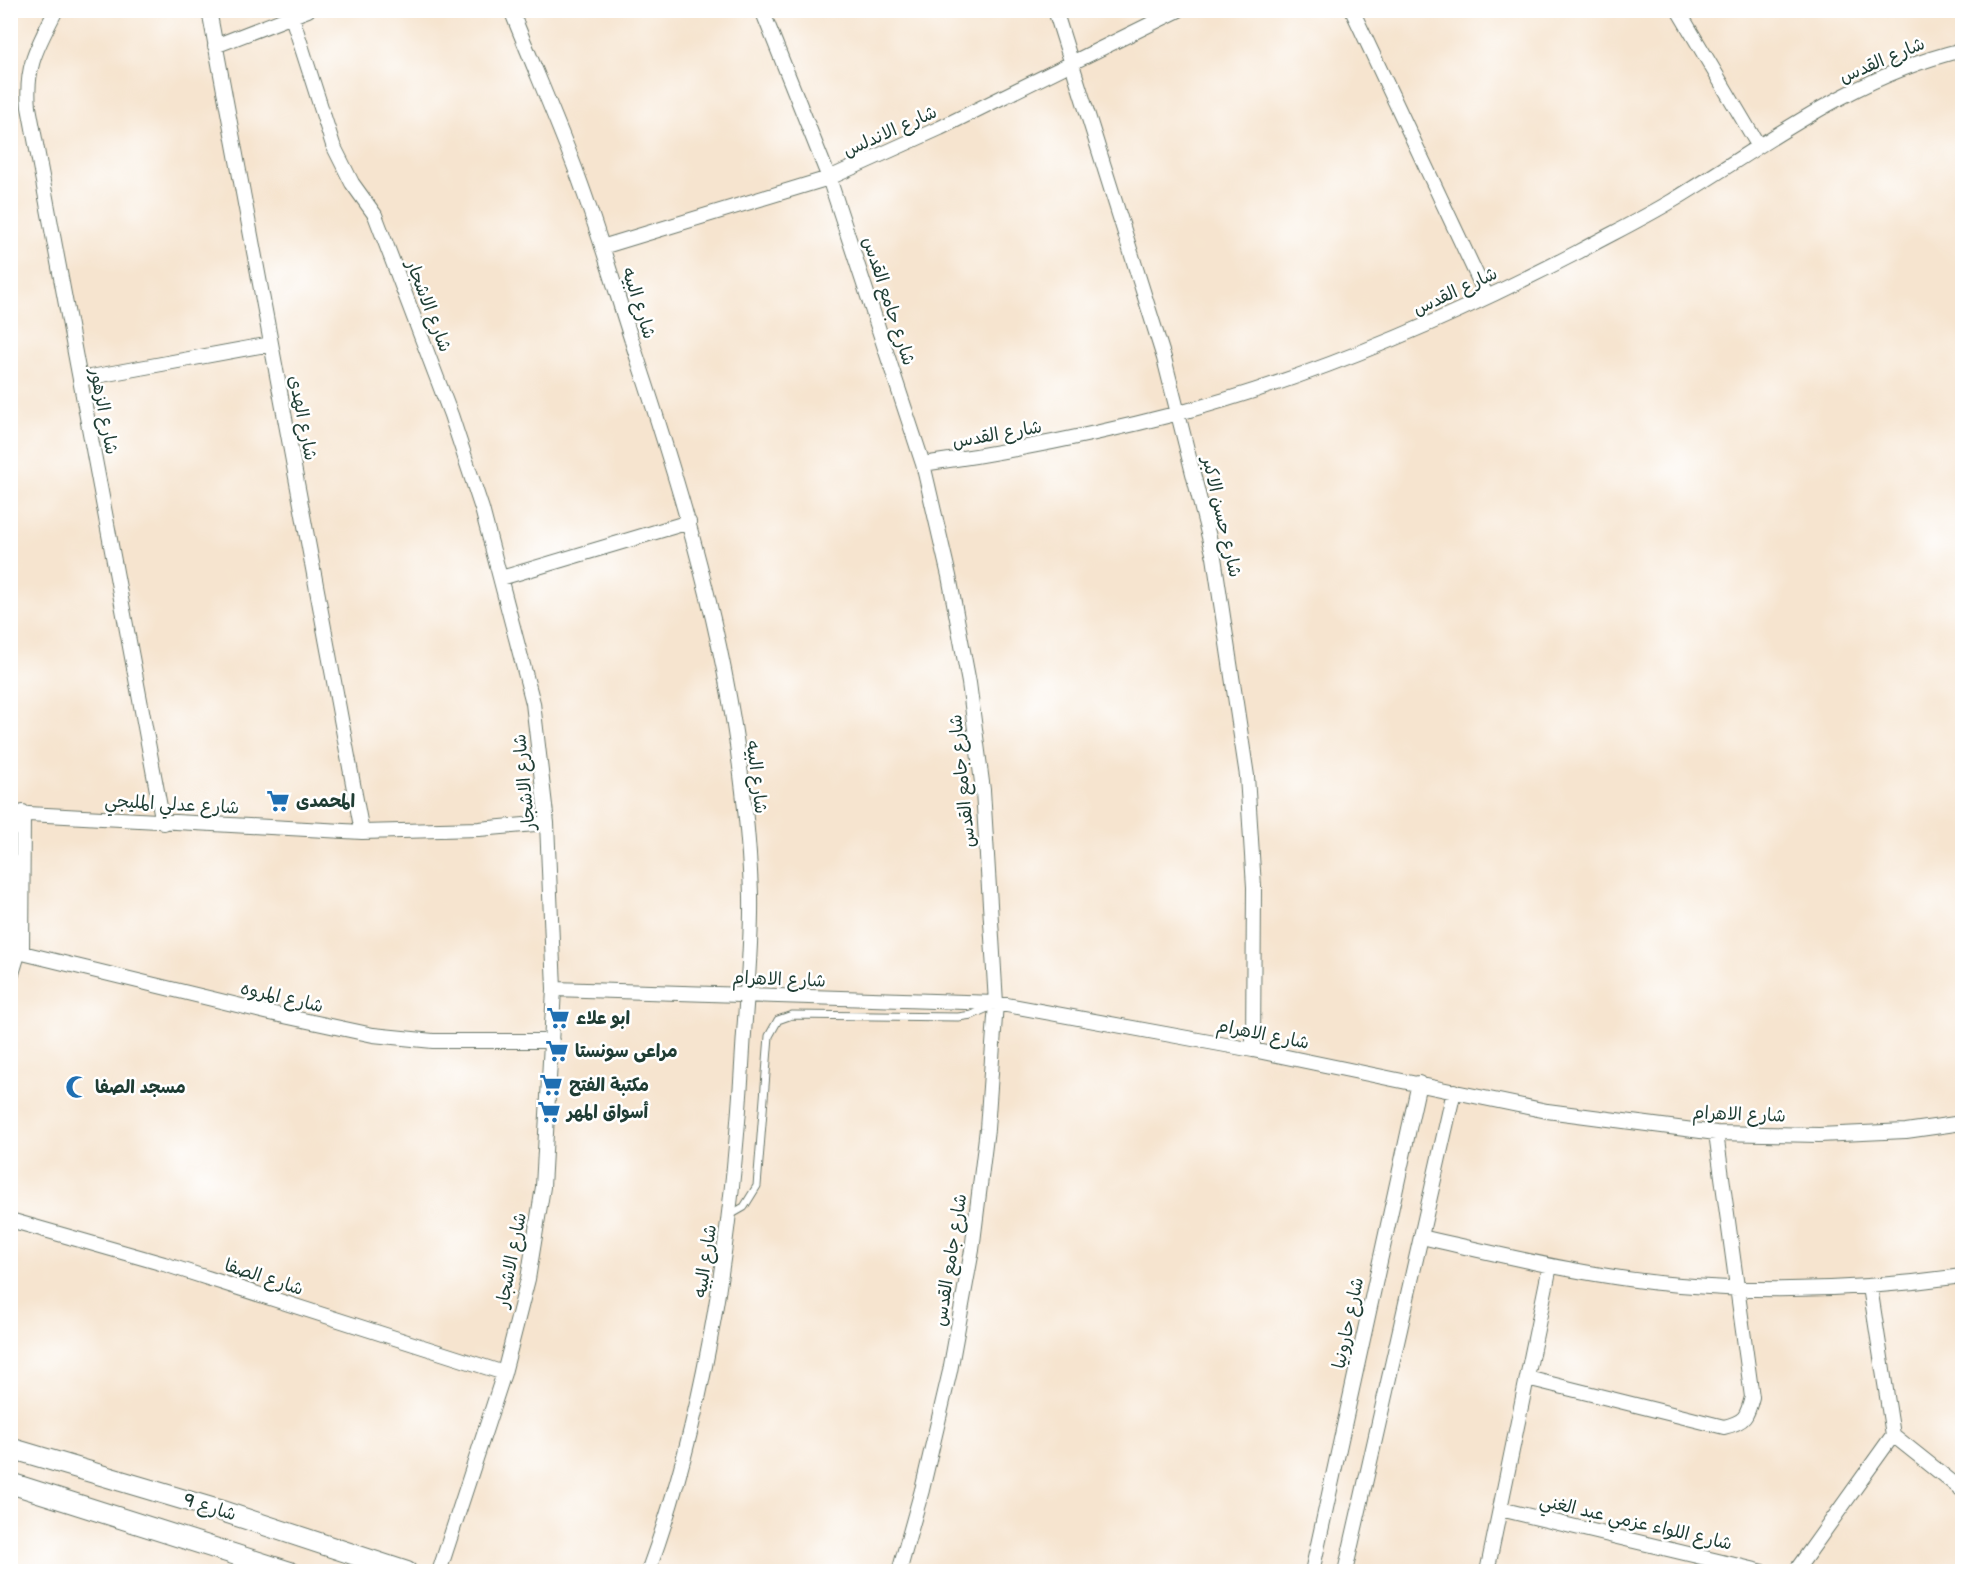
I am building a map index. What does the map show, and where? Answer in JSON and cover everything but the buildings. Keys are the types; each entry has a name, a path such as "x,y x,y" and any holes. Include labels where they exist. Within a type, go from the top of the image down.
{"main road":[{"name":"شارع 9","path":"10,1448 200,1504 407,1572"},
{"name":"شارع 9","path":"10,1483 290,1572"}],"street":[{"name":"شارع الزهور","path":"56,10 33,56 27,82 28,106 163,823"},
{"name":"شارع الهدى","path":"209,10 362,832"},
{"path":"215,46 308,10"},
{"name":"شارع البيه","path":"511,10 575,169 689,522 712,616 741,773 751,897 740,1110 729,1215 716,1312 694,1416 662,1533 648,1572"},
{"name":"شارع جامع القدس","path":"762,10 829,178 923,464 949,576 970,694 983,790 996,1003 987,1129 972,1250 950,1371 922,1491 899,1572"},
{"name":"شارع حسن الاكبر","path":"1055,10 1180,413 1214,557 1247,776 1254,887 1253,1050"},
{"name":"شارع الاندلس","path":"602,247 829,178 940,128 1179,10"},
{"path":"1352,10 1487,297"},
{"path":"1678,10 1758,145"},
{"name":"شارع الاشجار","path":"292,17 333,145 352,183 375,215 451,415 482,509 533,703 547,823 554,989 543,1187 528,1279 504,1373 439,1572"},
{"name":"شارع القدس","path":"923,464 1018,450 1180,413 1381,344 1487,297 1672,201 1758,145 1862,85 1930,58 1962,50"},
{"path":"80,379 271,344"},
{"path":"501,578 689,522"},
{"path":"16,951 17,812"},
{"name":"شارع عدلي المليجي","path":"17,812 163,823 362,832 479,829 547,823"},
{"name":"شارع المروه","path":"16,951 270,1013 373,1035 433,1041 552,1041"},
{"name":"شارع الاهرام","path":"554,989 996,1003 1253,1050 1590,1119 1716,1134 1819,1135 1906,1131 1962,1124"},
{"name":"شارع حارونيا","path":"1312,1572 1419,1083"},
{"path":"1345,1572 1454,1091"},
{"path":"1527,1378 1724,1427 1739,1424 1748,1413 1752,1396 1716,1134"},
{"name":"شارع الصفا","path":"10,1220 164,1264 504,1373"},
{"path":"1420,1237 1550,1266 1680,1285 1738,1288 1870,1287 1962,1276"},
{"path":"1487,1572 1550,1266"},
{"path":"1870,1287 1889,1424 1893,1435 1962,1490"},
{"path":"1795,1572 1893,1435"},
{"name":"شارع اللواء عزمي عبد الغني","path":"1500,1509 1764,1572"}],"lane":[{"path":"10,992 16,951"},
{"path":"729,1215 744,1207 757,1186 770,1036 778,1020 792,1015 958,1017 972,1015 996,1003"}],"place":[{"name":"المحمدى","path":"278,801"},
{"name":"ابو علاء","path":"558,1018"},
{"name":"مراعى سونستا","path":"557,1051"},
{"name":"مكتبة الفتح","path":"551,1085"},
{"name":"مسجد الصفا","path":"77,1087"},
{"name":"أسواق المهر","path":"549,1112"}]}
